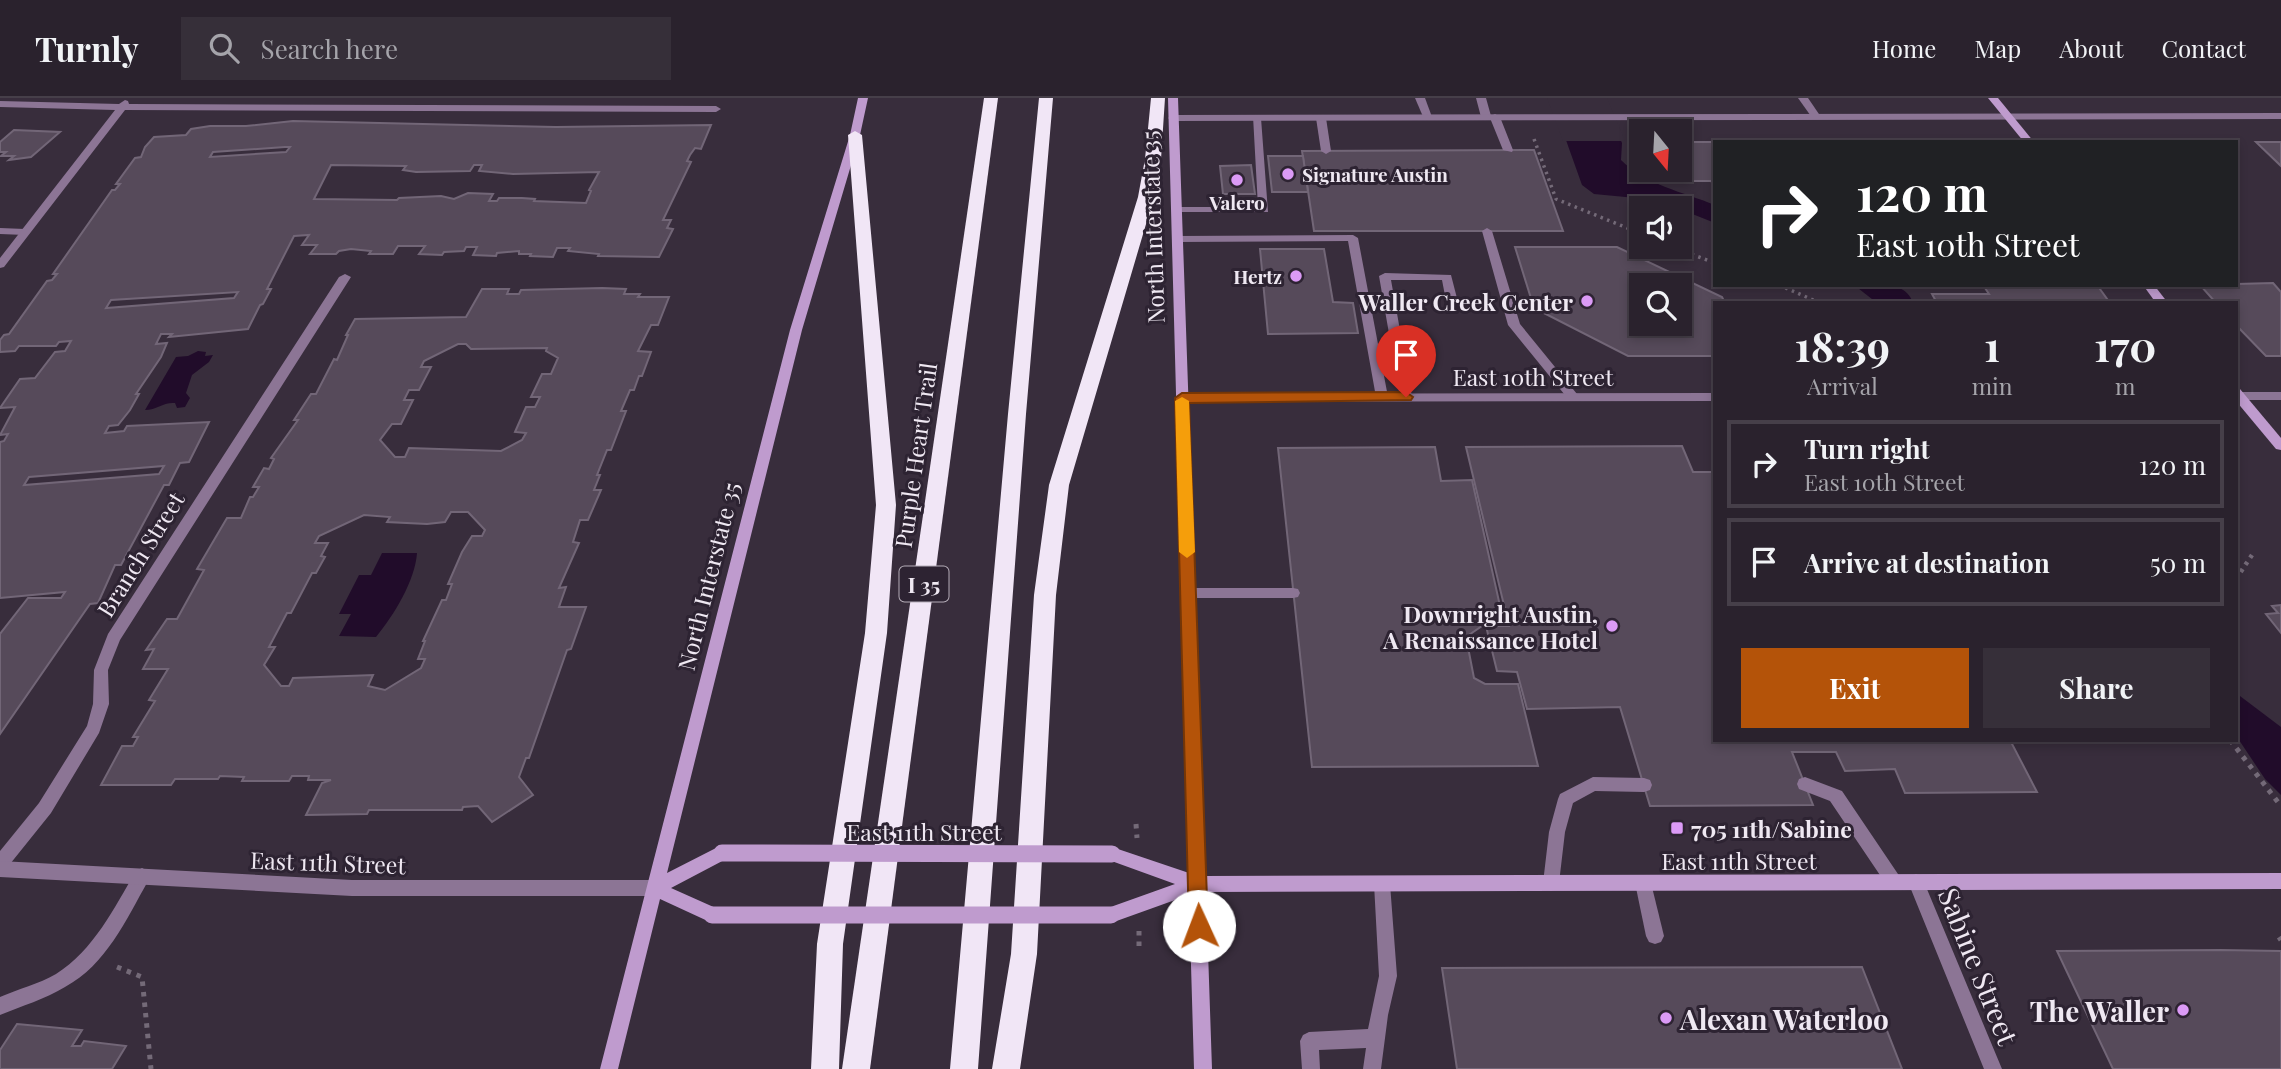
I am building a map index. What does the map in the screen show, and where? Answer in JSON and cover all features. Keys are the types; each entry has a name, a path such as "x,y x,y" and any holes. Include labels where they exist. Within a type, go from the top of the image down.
{"highway":[{"name":"Purple Heart Trail","path":"856,1069 991,98"},
{"path":"964,1069 1017,414 1046,98"},
{"path":"1006,1069 1024,954 1045,595 1057,495 1094,362 1146,197 1153,159 1158,98"},
{"path":"825,1069 830,944 876,633 886,505 855,135"}],"main road":[{"name":"North Interstate 35","path":"609,1069 796,330 855,135 863,98"},
{"name":"North Interstate 35","path":"1173,98 1203,1069"},
{"path":"1993,98 2027,140"},
{"path":"2150,287 2160,301"},
{"path":"2238,395 2281,446"},
{"name":"East 11th Street","path":"654,888 722,853 1112,854 1197,884 2281,881"},
{"name":"East 11th Street","path":"654,888 712,915 1111,915 1197,884"}],"street":[{"path":"0,265 129,98"},
{"path":"1420,98 1427,117"},
{"path":"1480,98 1508,150"},
{"path":"1803,98 1816,117"},
{"path":"0,104 122,107 400,102 716,108"},
{"path":"1173,118 2281,116"},
{"path":"1177,210 1264,210 1256,118"},
{"path":"1321,118 1326,151"},
{"path":"0,231 24,232"},
{"path":"1487,231 1514,325 1573,397"},
{"path":"1177,239 1353,238 1382,397"},
{"path":"1406,397 1385,276 1447,277 1454,306"},
{"name":"Branch Street","path":"0,864 45,808 94,728 101,705 101,670 113,638 345,277"},
{"path":"2238,395 2281,396"},
{"name":"East 10th Street","path":"1182,398 1713,397"},
{"path":"1188,593 1293,593"},
{"path":"1551,883 1557,832 1566,799 1592,784 1644,785"},
{"path":"1805,784 1836,796 1894,883"},
{"name":"East 11th Street","path":"0,869 352,888 654,888"},
{"path":"0,1006 60,981 87,962 102,943 142,876"},
{"name":"Sabine Street","path":"1916,882 1993,1069"},
{"path":"1643,883 1655,936"},
{"path":"1373,1069 1388,976 1382,884"},
{"path":"1311,1069 1309,1041 1376,1038"}],"path":[{"path":"1532,132 1556,199 1629,229"},
{"path":"1692,254 1713,261"},
{"path":"1784,287 1815,301"},
{"path":"2238,576 2252,555"},
{"path":"2232,742 2281,806"},
{"path":"117,956 110,964 142,977 151,1069"}],"shaded area":[{"path":"1551,98 1603,98 1622,143 1621,160 1629,167 1629,182 1653,182 1690,196 1629,197 1594,194 1582,185"},
{"path":"1692,197 1713,204 1713,222 1692,214"},
{"path":"1857,287 1896,287 1909,295 1912,301 1874,301"},
{"path":"198,351 206,352 205,356 213,355 209,362 192,375 186,393 190,398 185,407 177,408 175,403 171,403 145,410 176,357 188,356"},
{"path":"382,553 417,553 403,597 376,637 339,636 351,614 339,614 359,575 371,575"},
{"path":"2238,695 2281,727 2281,795 2265,779 2238,738"}],"pier":[{"path":"1547,98 1607,98 1625,141 1563,141"}],"building":[{"path":"293,121 556,127 711,125 701,149 695,148 690,155 687,161 691,162 663,220 671,220 667,228 673,229 659,257 598,256 599,254 568,251 570,248 557,248 553,257 530,256 531,254 519,254 519,251 497,253 496,256 473,255 477,247 444,252 442,255 419,254 425,246 398,246 393,254 369,254 371,251 351,249 336,254 310,254 317,245 302,245 309,235 294,236 267,289 271,289 248,329 169,337 172,334 161,334 156,344 167,343 161,357 136,394 139,394 130,410 118,425 109,426 105,433 124,431 127,426 209,422 189,462 180,463 169,485 164,485 121,565 115,565 98,603 90,604 0,734 0,634 28,598 61,598 65,592 0,598 0,442 4,441 8,434 0,435 15,407 0,408 20,379 35,378 55,352 65,351 71,341 59,342 56,346 19,346 15,351 0,352 0,340 9,334 47,281 57,274 53,274 112,190 120,184 116,184 135,158 141,157 154,137 186,135 191,129 210,126 246,126","holes":["285,147 290,147 286,152 210,157 213,152","331,165 406,166 403,170 416,172 470,171 474,165 482,165 479,171 513,174 599,172 589,190 591,191 586,203 522,198 489,201 493,194 468,193 454,199 441,196 397,200 314,199","238,292 234,298 106,308 111,300","164,466 159,474 24,485 29,477"]},
{"path":"14,130 60,132 31,157 9,160 14,156 1,156 6,152 0,152 0,142"},
{"path":"1692,142 1713,142 1713,184 1711,181 1692,181"},
{"path":"2256,142 2281,142 2281,166"},
{"path":"1534,150 1563,231 1314,231 1302,151"},
{"name":"Signature Austin","path":"1268,156 1303,156 1308,192 1272,192"},
{"name":"Valero","path":"1251,165 1255,194 1223,194 1220,166"},
{"name":"Waller Creek Center","path":"1515,247 1617,247 1629,253 1629,259 1642,259 1672,273 1629,273 1629,336 1692,336 1692,283 1722,297 1724,301 1713,301 1713,356 1628,356 1534,308"},
{"name":"Hertz","path":"1260,249 1324,249 1333,302 1353,303 1358,333 1268,334"},
{"path":"2273,283 2281,292 2281,356 2266,356 2238,327 2238,301 2214,301 2202,287 2238,287 2238,284"},
{"path":"1984,287 2098,287 2109,301 1936,301 1932,294 1989,294"},
{"path":"482,289 509,289 507,294 519,294 521,290 626,289 624,294 640,294 638,297 669,297 658,325 651,325 638,351 651,352 642,376 639,376 634,390 630,390 621,411 626,411 611,450 607,450 597,475 600,475 594,490 601,490 588,520 580,520 573,542 579,543 559,588 566,587 559,607 586,607 571,649 567,650 529,758 526,758 519,777 533,795 492,822 478,806 463,807 462,810 369,810 367,814 306,815 322,783 331,780 308,780 309,776 292,776 289,781 242,781 244,777 220,776 218,779 175,779 171,785 101,785 122,746 133,746 138,737 133,737 155,701 149,700 168,669 143,669 154,649 146,650 167,619 177,619 204,570 197,569 227,518 241,518 250,497 253,497 259,487 253,487 264,468 269,469 274,459 271,458 298,420 294,420 311,394 316,394 334,359 337,360 355,319 466,317","holes":["458,344 466,344 471,349 547,348 546,351 558,358 551,374 542,374 531,397 540,397 535,407 526,407 515,432 526,433 522,440 501,451 409,448 405,457 395,457 380,440 392,424 401,424 413,400 404,400 409,390 419,390 431,367 421,367 424,361","451,512 468,512 485,530 482,536 472,536 462,552 448,584 452,584 446,600 442,600 423,641 418,659 425,659 421,668 385,690 368,686 373,675 293,678 289,686 281,686 264,665 275,647 269,647 287,613 291,613 312,573 316,573 325,557 321,556 328,543 315,543 319,536 364,515 390,517 387,522 427,524 445,522"]},
{"name":"Downright Austin, A Renaissance Hotel","path":"1682,446 1693,472 1713,472 1713,742 2011,742 2037,792 1905,793 1895,769 1845,771 1836,752 1792,752 1813,805 1650,806 1620,707 1527,709 1517,672 1497,671 1486,626 1509,626 1466,447"},
{"path":"1435,447 1441,481 1472,480 1504,624 1485,624 1466,637 1474,678 1485,684 1518,684 1538,766 1312,767 1278,448"},
{"path":"2281,605 2281,633 2266,614 2278,613 2272,606"},
{"name":"The Waller","path":"2057,951 2281,951 2281,1069 2113,1069"},
{"name":"Alexan Waterloo","path":"1862,967 1902,1069 1457,1069 1442,968"},
{"path":"17,1024 82,1030 72,1046 81,1046 84,1041 126,1046 112,1069 0,1069 0,1050"}],"slow traffic":[{"path":"1182,401 1187,552"}],"place":[{"name":"Signature Austin","path":"1288,174"},
{"name":"Valero","path":"1237,180"},
{"name":"Hertz","path":"1296,276"},
{"name":"Waller Creek Center","path":"1587,301"},
{"name":"Downright Austin, A Renaissance Hotel","path":"1612,626"},
{"name":"705 11th/Sabine","path":"1677,828"},
{"name":"The Waller","path":"2183,1010"},
{"name":"Alexan Waterloo","path":"1666,1018"}],"route":[{"path":"1199,926 1182,398 1406,397"}]}
